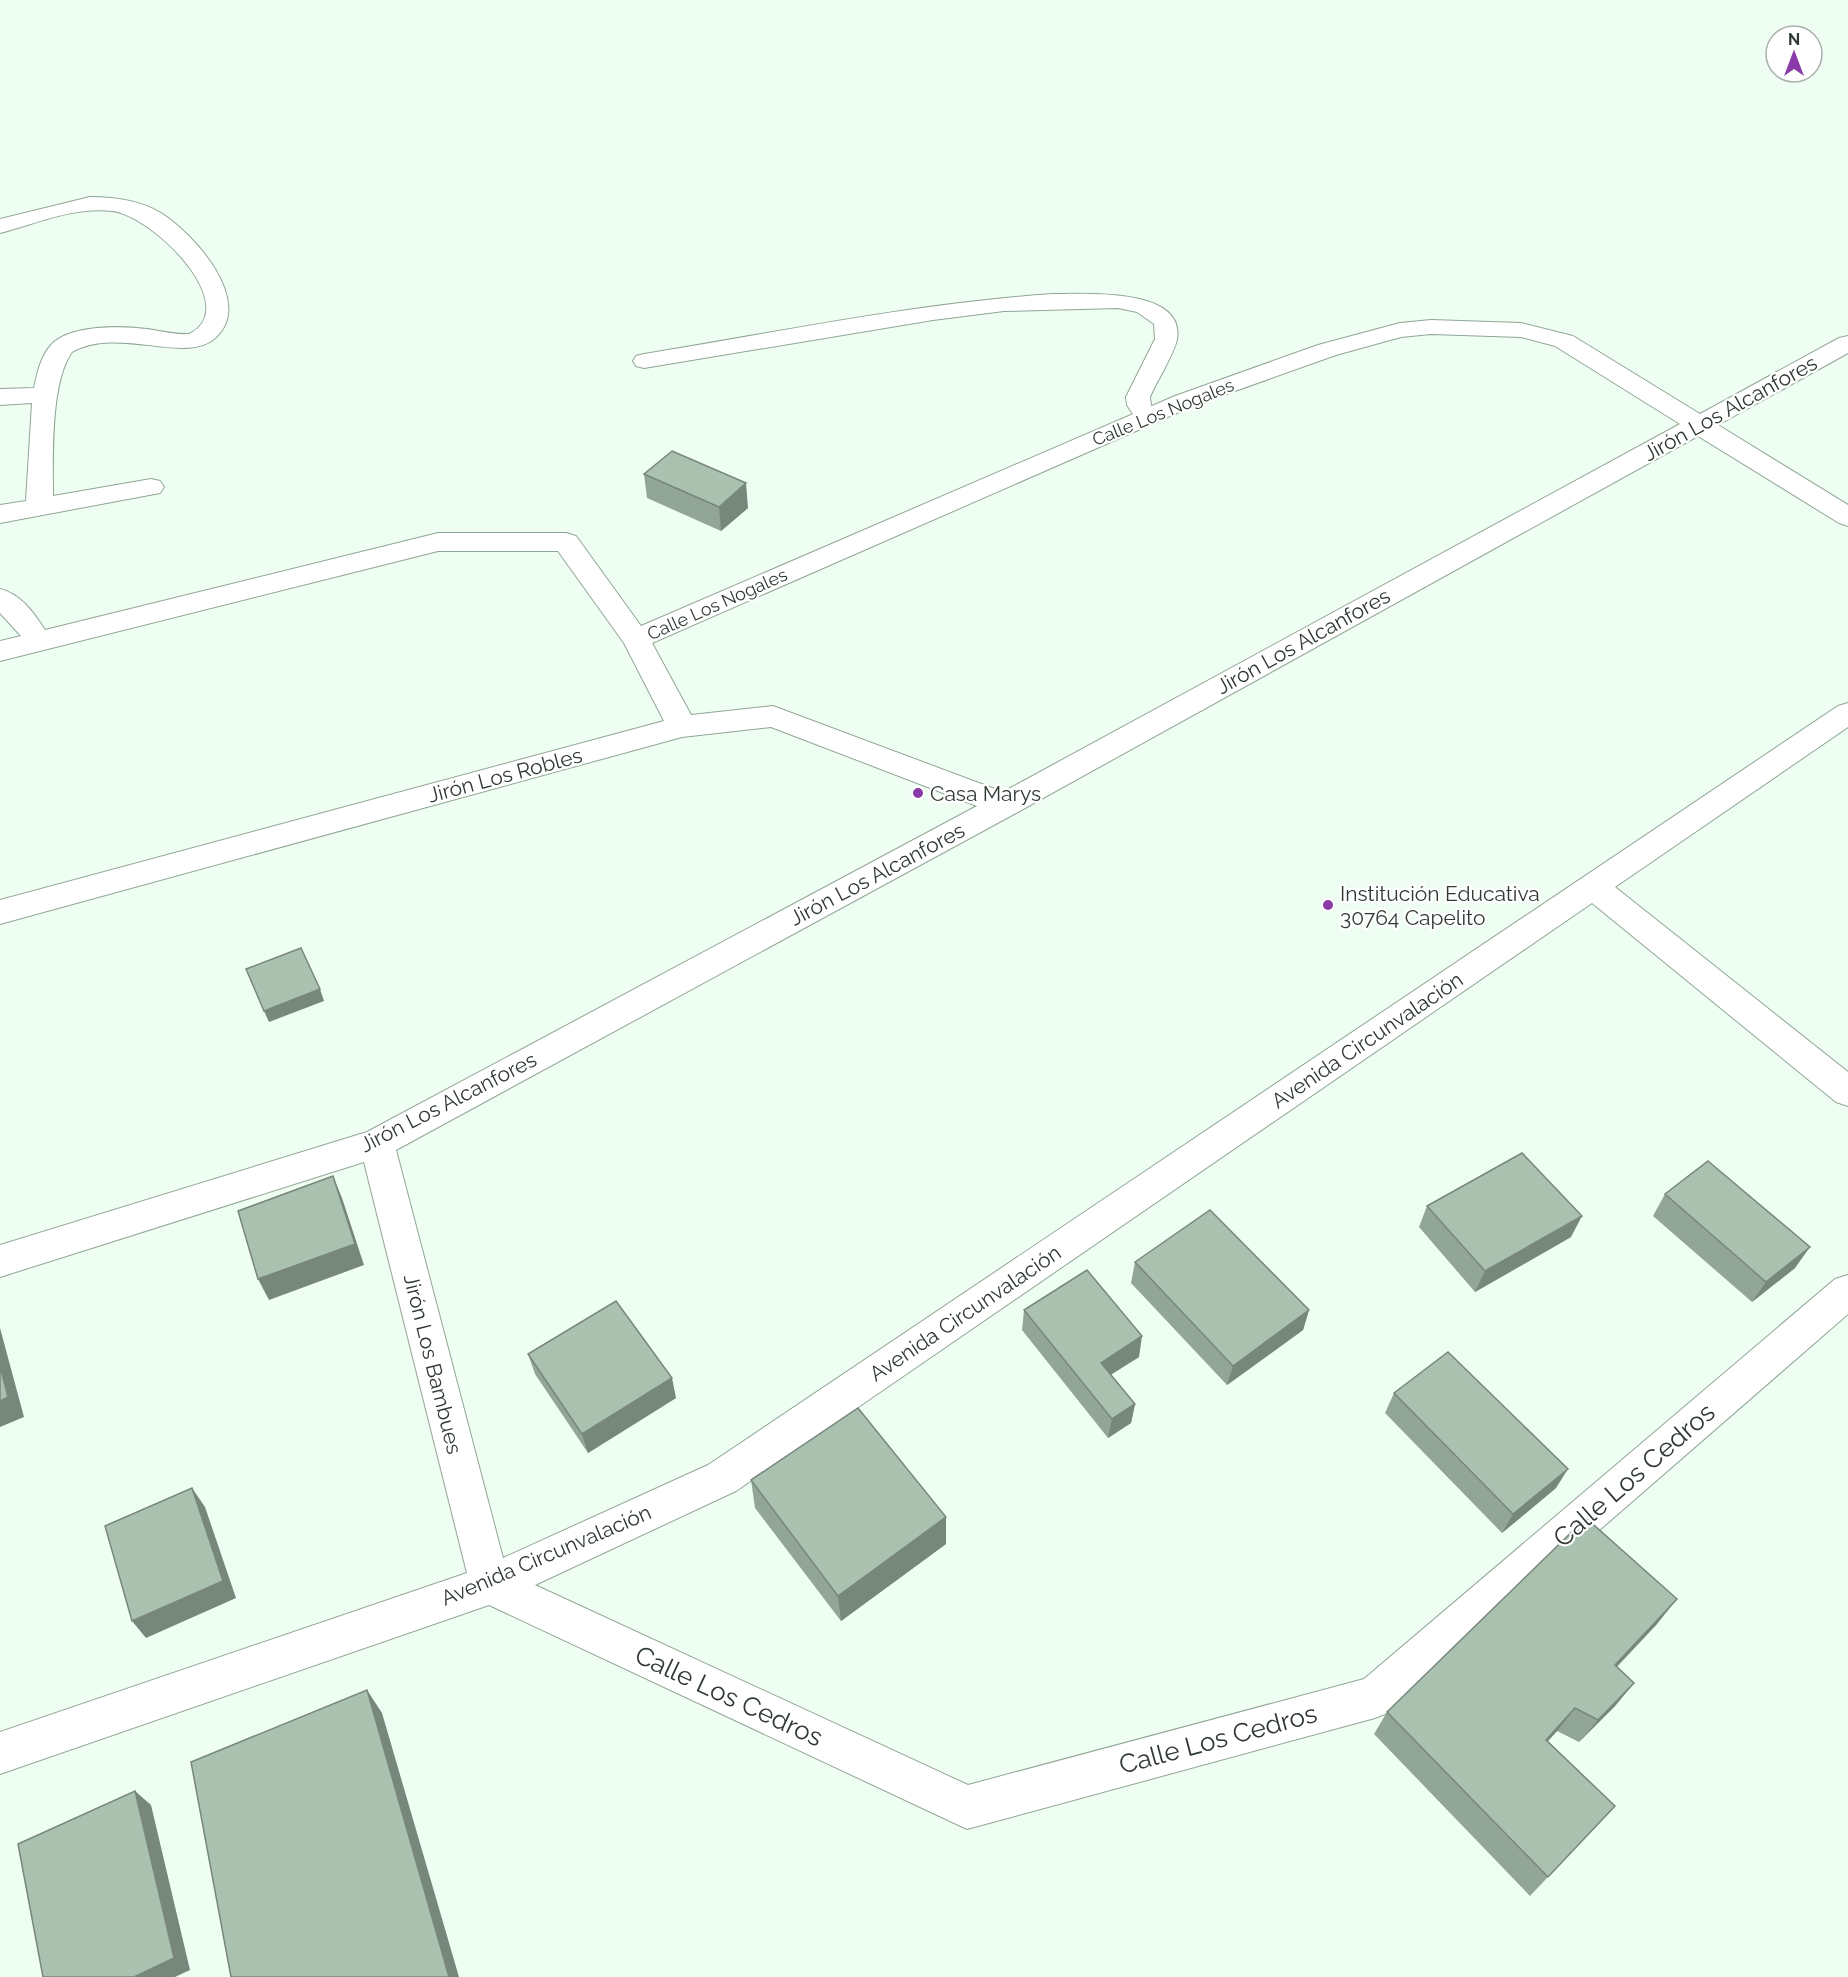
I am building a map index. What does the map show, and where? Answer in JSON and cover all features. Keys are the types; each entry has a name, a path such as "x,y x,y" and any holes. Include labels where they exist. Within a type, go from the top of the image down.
{"street":[{"path":"0,226 76,204 102,202 134,207 166,227 187,248 204,270 215,296 217,316 205,335 194,340 182,342 139,335 117,335 82,339 63,347 58,352 46,395 41,439 39,508"},
{"name":"Calle Los Nogales","path":"636,639 1184,401 1337,347 1400,330 1461,327 1521,330 1564,341 1848,518"},
{"name":"Jirón Los Alcanfores","path":"0,1261 377,1143 1005,805 1848,344"},
{"path":"0,398 46,395"},
{"path":"0,514 151,487"},
{"path":"0,651 438,542 566,542 636,639 682,727"},
{"path":"0,598 27,623 39,642"},
{"name":"Avenida Circunvalación","path":"0,1753 490,1584 722,1478 1848,713"},
{"name":"Jirón Los Robles","path":"0,912 682,727 773,716 1005,805"},
{"path":"1593,886 1848,1092"},
{"name":"Jirón Los Bambues","path":"377,1143 490,1584"},
{"name":"Calle Los Cedros","path":"490,1584 967,1807 1375,1697 1848,1291"}],"lane":[{"path":"644,361 968,308 1053,301 1118,301 1151,310 1165,323 1167,331 1166,339 1138,398 1146,417"}],"building":[{"path":"672,451 746,483 719,507 644,474"},
{"path":"301,948 320,989 264,1011 246,969"},
{"path":"1522,1153 1582,1216 1485,1271 1427,1206"},
{"path":"1708,1161 1810,1247 1766,1282 1665,1194"},
{"path":"333,1176 355,1244 258,1279 238,1211"},
{"path":"1210,1210 1309,1310 1233,1366 1135,1262"},
{"path":"1087,1270 1142,1336 1101,1363 1135,1404 1112,1419 1024,1310"},
{"path":"616,1301 672,1378 582,1434 528,1354"},
{"path":"1448,1352 1568,1469 1513,1514 1394,1393"},
{"path":"0,1366 8,1397 0,1401"},
{"path":"858,1408 946,1517 838,1596 751,1480"},
{"path":"192,1488 223,1581 132,1621 105,1526"},
{"path":"1586,1518 1677,1599 1615,1665 1634,1683 1598,1720 1575,1708 1546,1740 1615,1806 1548,1877 1387,1712"},
{"path":"367,1690 449,1977 231,1977 191,1762"},
{"path":"135,1791 174,1958 134,1977 43,1977 18,1844"}],"place":[{"name":"Casa Marys","path":"918,793"},
{"name":"Institución Educativa 30764 Capelito","path":"1328,905"}]}
